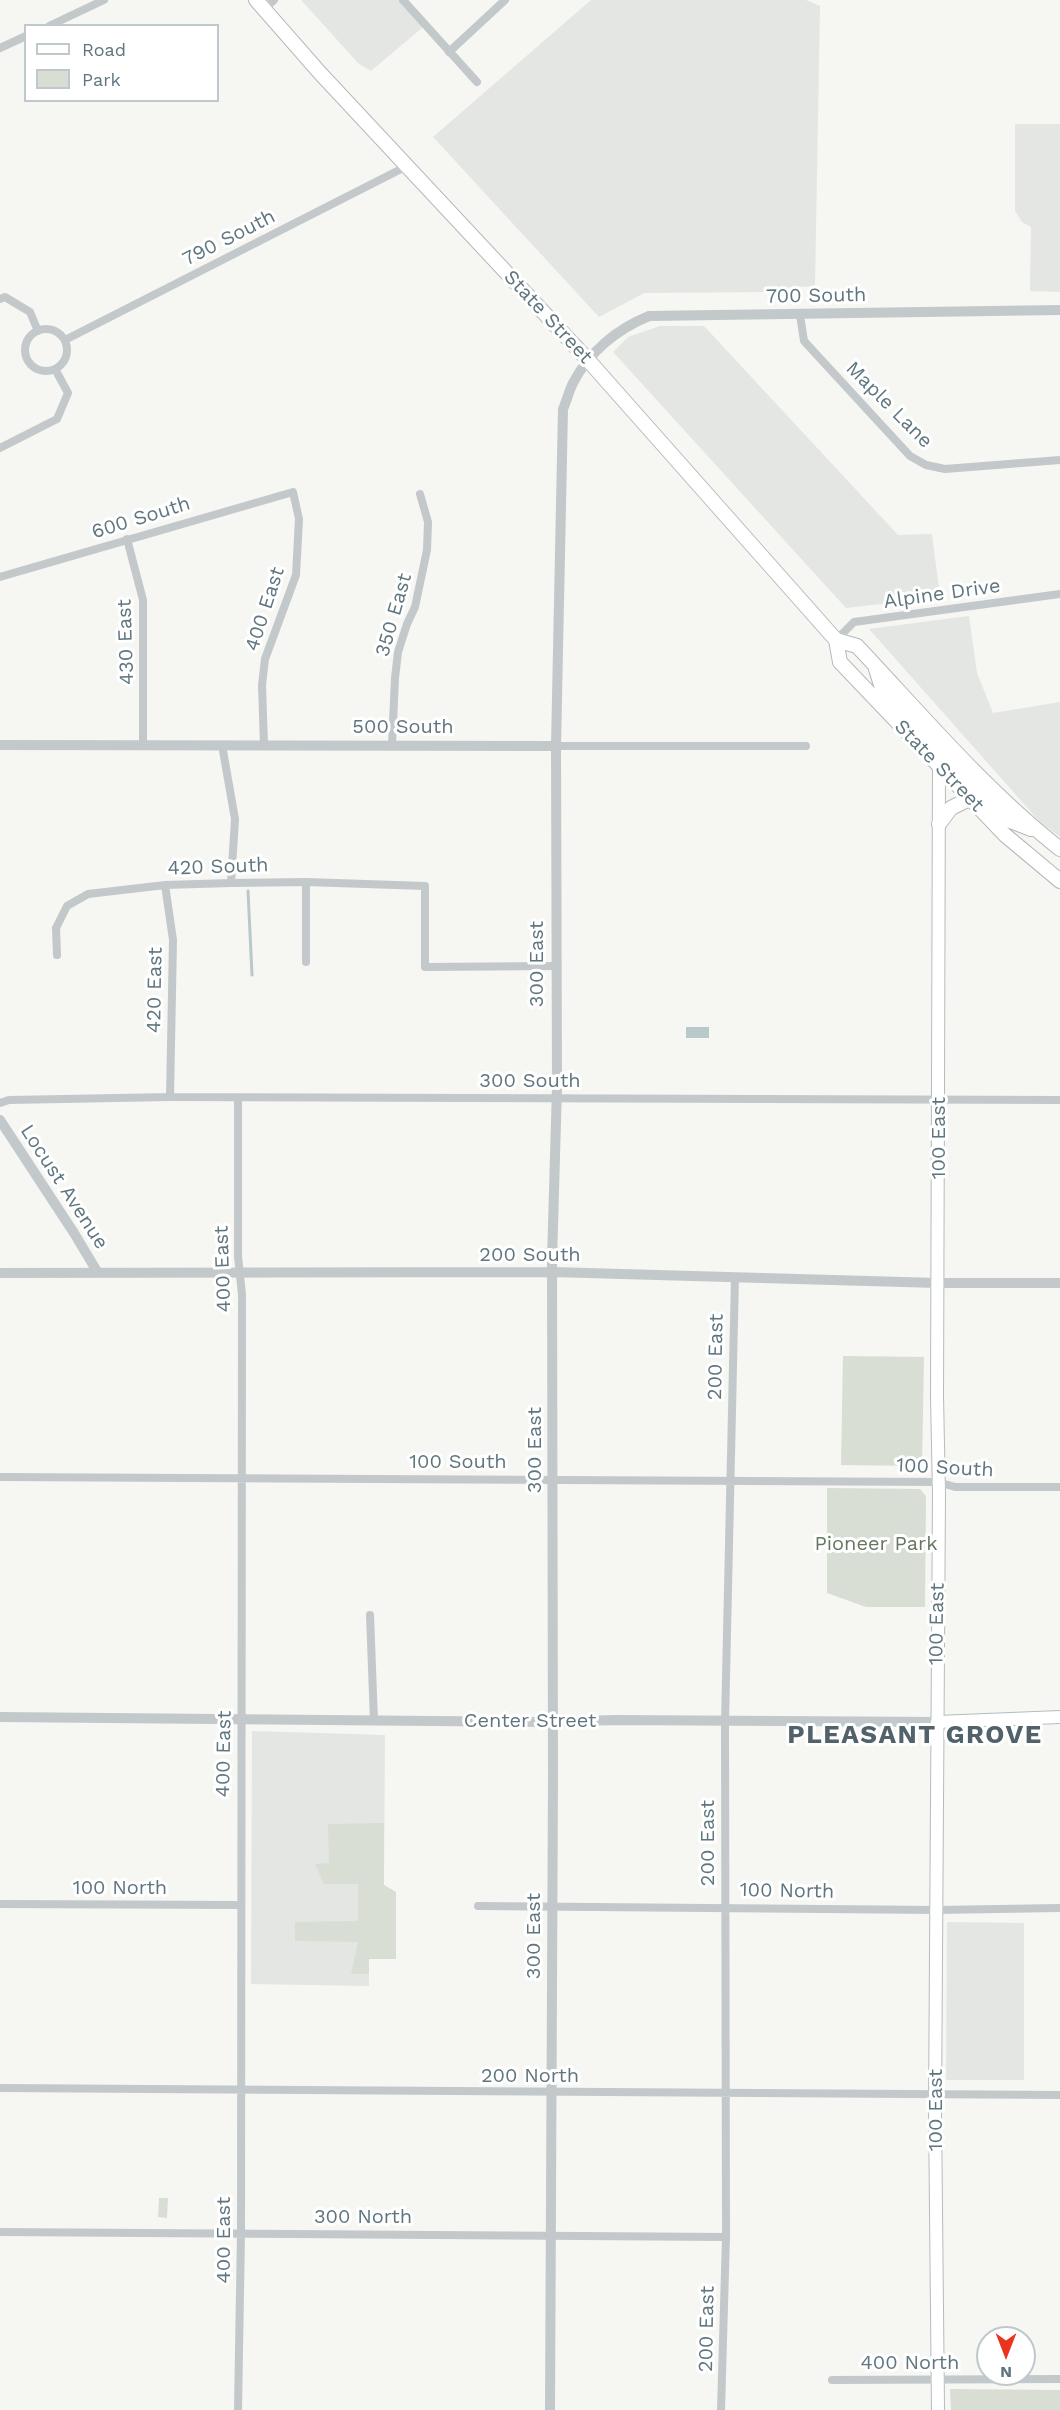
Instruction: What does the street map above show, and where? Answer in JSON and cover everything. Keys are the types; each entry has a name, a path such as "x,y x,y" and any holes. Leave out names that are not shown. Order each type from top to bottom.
{"main road":[{"name":"State Street","path":"264,3 320,73 409,165 588,360 836,640 840,662 912,739 944,762 969,799 1031,858 1060,881"},
{"name":"State Street","path":"836,640 857,646 978,774 1038,832 1060,849"},
{"path":"875,665 881,685 944,762 1008,820 1038,832"},
{"name":"100 East","path":"938,2410 936,2095 939,824 944,762"},
{"path":"939,824 951,808 969,799"},
{"name":"Center Street","path":"937,1722 1060,1717"}],"street":[{"path":"53,24 104,0"},
{"path":"403,0 477,82"},
{"path":"449,51 505,0"},
{"path":"0,48 24,37"},
{"name":"790 South","path":"65,340 409,165"},
{"path":"0,299 5,297 30,312 38,331"},
{"name":"700 South","path":"588,360 618,332 633,322 649,316 1060,310"},
{"name":"Maple Lane","path":"800,315 804,340 910,456 926,465 945,469 1060,460"},
{"path":"52,329 65,340 67,353 55,369 36,368 27,358 28,339 38,331 52,329"},
{"name":"300 East","path":"550,2410 552,1272 556,1098 556,746 563,409 573,383 588,360"},
{"path":"0,448 57,419 68,393 55,369"},
{"name":"400 East","path":"264,745 262,685 265,659 296,575 299,519 292,492"},
{"name":"600 South","path":"0,577 292,492"},
{"name":"350 East","path":"392,745 398,652 415,606 427,550 428,522 420,494"},
{"name":"430 East","path":"127,539 143,600 143,745"},
{"name":"Alpine Drive","path":"836,640 854,622 1060,594"},
{"name":"500 South","path":"0,745 806,746"},
{"path":"222,745 235,819 231,883"},
{"path":"306,882 306,962"},
{"name":"420 South","path":"57,955 56,928 67,906 88,894 165,885 306,882 425,886 425,967 555,966"},
{"name":"420 East","path":"165,885 173,940 170,1097"},
{"name":"300 South","path":"0,1103 9,1100 170,1097 1060,1100"},
{"name":"400 East","path":"238,1098 239,1272 242,1295 241,2233 238,2410"},
{"name":"Locust Avenue","path":"0,1120 98,1273"},
{"name":"200 South","path":"0,1273 552,1272 938,1283 1060,1283"},
{"name":"200 East","path":"721,2410 726,2237 725,1722 735,1277"},
{"name":"100 South","path":"0,1477 730,1479 938,1482 955,1487 1060,1487"},
{"path":"370,1615 375,1721"},
{"name":"Center Street","path":"0,1717 375,1721 937,1722"},
{"name":"100 North","path":"0,1904 240,1905"},
{"name":"100 North","path":"478,1906 937,1910 1060,1908"},
{"name":"200 North","path":"0,2088 1060,2095"},
{"name":"300 North","path":"0,2232 726,2237"},
{"name":"400 North","path":"832,2380 1060,2379"}],"shaded area":[{"path":"301,0 399,0 423,27 371,71 358,63"},
{"path":"591,0 806,0 820,6 815,286 784,288 772,292 644,293 599,317 433,137"},
{"path":"1015,124 1060,124 1060,292 1030,291 1031,227 1022,222 1015,211"},
{"path":"660,326 704,326 898,535 932,534 940,597 846,608 613,352 628,337"},
{"path":"969,616 977,673 993,713 1060,702 1060,837 1040,822 869,629"},
{"path":"686,1027 709,1027 709,1038 686,1038"},
{"path":"252,1731 385,1735 384,1885 396,1892 396,1959 369,1959 369,1986 251,1984"},
{"path":"947,1922 1024,1923 1024,2080 946,2080"}],"green space":[{"path":"843,1356 924,1357 922,1466 841,1465"},
{"name":"Pioneer Park","path":"827,1488 920,1489 926,1496 925,1607 866,1607 827,1593"},
{"path":"384,1823 384,1885 396,1892 396,1959 369,1959 369,1974 351,1974 358,1942 295,1941 295,1922 358,1921 358,1884 324,1884 315,1864 329,1863 328,1824"},
{"path":"159,2198 168,2198 167,2218 158,2217"},
{"path":"950,2389 1060,2390 1060,2410 951,2410"}],"waterway":[{"path":"248,891 252,975"}],"district":[{"name":"PLEASANT GROVE","path":"915,1735"}]}
